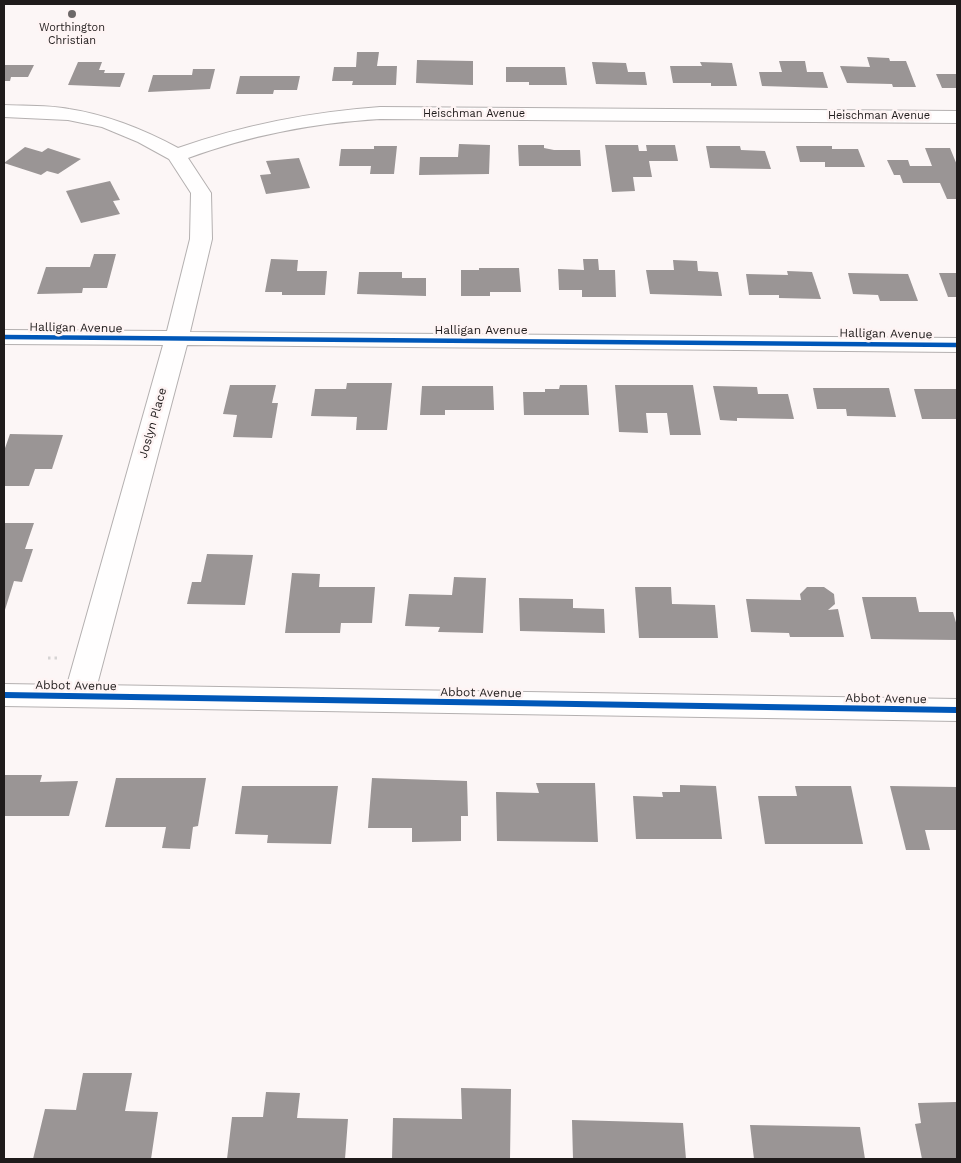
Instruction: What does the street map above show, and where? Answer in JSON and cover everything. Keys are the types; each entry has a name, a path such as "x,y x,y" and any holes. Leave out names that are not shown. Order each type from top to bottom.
{"street":[{"path":"4,110 68,114 108,123 145,138 176,155"},
{"name":"Heischman Avenue","path":"176,155 255,129 337,115 390,113 957,117"},
{"name":"Joslyn Place","path":"79,696 177,338 201,239 201,193 176,155"},
{"name":"Halligan Avenue","path":"4,337 957,345"},
{"name":"Abbot Avenue","path":"4,695 957,710"}],"building":[{"path":"357,52 379,52 377,66 397,66 396,85 352,85 353,81 332,81 334,67 356,67"},
{"path":"867,57 889,58 890,61 906,61 916,87 893,87 892,84 847,83 840,66 870,67"},
{"path":"417,60 473,61 473,85 416,83"},
{"path":"779,61 805,61 807,72 823,72 828,88 762,86 759,72 782,72"},
{"path":"78,62 102,62 99,70 105,70 104,73 125,73 120,87 68,85"},
{"path":"592,62 626,63 628,72 645,72 647,85 596,84"},
{"path":"700,62 732,63 737,86 711,86 711,83 673,83 670,66 702,66"},
{"path":"4,65 34,65 28,77 11,77 10,81 4,81"},
{"path":"506,67 565,67 567,85 529,85 529,82 506,82"},
{"path":"193,69 215,69 210,89 148,92 153,75 192,75"},
{"path":"936,74 957,74 957,88 942,88"},
{"path":"240,76 300,76 297,90 274,90 273,94 236,94"},
{"path":"459,144 490,145 489,174 419,175 420,157 458,157"},
{"path":"518,145 544,145 544,148 554,150 580,150 581,166 519,166"},
{"path":"605,145 638,145 639,151 647,151 646,145 675,145 678,161 649,161 652,177 633,177 635,191 612,192"},
{"path":"374,146 397,146 394,174 370,174 371,166 339,166 341,149 374,149"},
{"path":"706,146 740,146 741,150 765,151 771,169 710,168"},
{"path":"796,146 832,146 832,149 858,149 865,167 825,167 825,162 800,162"},
{"path":"25,147 42,152 48,148 81,159 58,174 47,171 41,175 4,163"},
{"path":"925,148 950,148 957,165 957,199 947,199 940,183 903,183 900,175 894,175 887,160 908,160 910,166 932,166"},
{"path":"299,158 310,188 266,194 260,175 271,174 266,161"},
{"path":"110,181 120,200 113,201 120,214 81,223 66,191"},
{"path":"94,254 116,254 107,288 83,288 82,293 37,294 46,267 90,267"},
{"path":"271,259 298,260 297,271 327,271 325,295 282,295 282,292 265,292"},
{"path":"583,259 598,259 599,270 615,270 616,297 582,297 582,290 559,290 558,269 584,270"},
{"path":"673,260 697,261 698,271 718,272 722,296 650,294 646,270 674,270"},
{"path":"479,268 519,268 521,292 490,292 490,296 461,296 461,270 479,270"},
{"path":"787,271 812,272 821,299 779,298 779,295 749,295 746,274 788,275"},
{"path":"359,272 402,272 402,278 426,278 426,296 357,294"},
{"path":"848,273 908,274 918,301 880,301 878,295 853,294"},
{"path":"939,273 957,273 957,297 948,297"},
{"path":"347,383 392,383 387,430 356,430 357,417 311,416 315,389 346,389"},
{"path":"230,385 276,385 272,403 278,403 272,438 233,437 237,415 223,414"},
{"path":"560,385 587,385 589,415 524,415 523,392 545,392 545,389 559,389"},
{"path":"615,385 693,385 701,435 670,435 667,413 646,413 648,433 619,432"},
{"path":"422,386 493,386 494,410 445,410 445,415 420,415"},
{"path":"713,386 757,387 758,394 788,394 794,419 737,418 737,421 720,420"},
{"path":"813,388 889,388 896,417 847,416 846,409 817,409"},
{"path":"914,389 957,389 957,419 922,419"},
{"path":"10,434 63,435 52,469 35,469 29,486 4,486 4,451"},
{"path":"4,523 34,523 25,549 33,549 22,582 14,581 4,613"},
{"path":"207,554 253,555 245,605 187,604 192,582 201,582"},
{"path":"292,573 320,574 319,587 375,587 372,623 341,623 340,633 285,633"},
{"path":"454,577 486,578 483,633 438,632 440,627 405,626 409,594 452,595"},
{"path":"635,587 671,587 672,604 715,605 718,638 639,638"},
{"path":"807,587 824,587 834,594 835,604 828,610 838,609 844,637 790,637 789,633 751,632 746,599 801,600 800,594"},
{"path":"862,597 916,597 919,612 953,612 957,626 957,640 871,639"},
{"path":"519,598 573,599 573,608 604,609 605,633 520,631"},
{"path":"4,775 42,775 40,782 78,781 69,816 4,816"},
{"path":"116,778 206,778 198,826 193,827 190,849 162,848 166,827 105,827"},
{"path":"372,778 467,781 468,816 461,816 461,841 412,842 412,828 368,828"},
{"path":"536,783 595,783 598,842 497,841 496,792 539,793"},
{"path":"680,785 716,786 722,839 636,839 633,796 663,797 662,792 680,792"},
{"path":"242,786 338,786 331,844 267,843 268,835 235,834"},
{"path":"795,786 851,786 863,844 765,844 758,796 797,796"},
{"path":"890,786 957,787 957,830 925,830 930,850 906,850"},
{"path":"83,1073 132,1073 125,1111 158,1112 151,1159 33,1159 45,1109 76,1110"},
{"path":"461,1088 511,1089 510,1159 392,1159 393,1118 462,1119"},
{"path":"266,1092 300,1093 297,1118 348,1119 345,1159 227,1159 232,1117 263,1117"},
{"path":"956,1102 957,1159 922,1159 915,1124 921,1123 918,1103"},
{"path":"572,1120 683,1123 686,1159 573,1159"},
{"path":"750,1125 860,1127 865,1159 754,1159"}],"cycle path":[{"path":"4,337 957,345"},
{"path":"4,695 957,710"}],"place":[{"name":"Worthington Christian","path":"72,14"}]}
